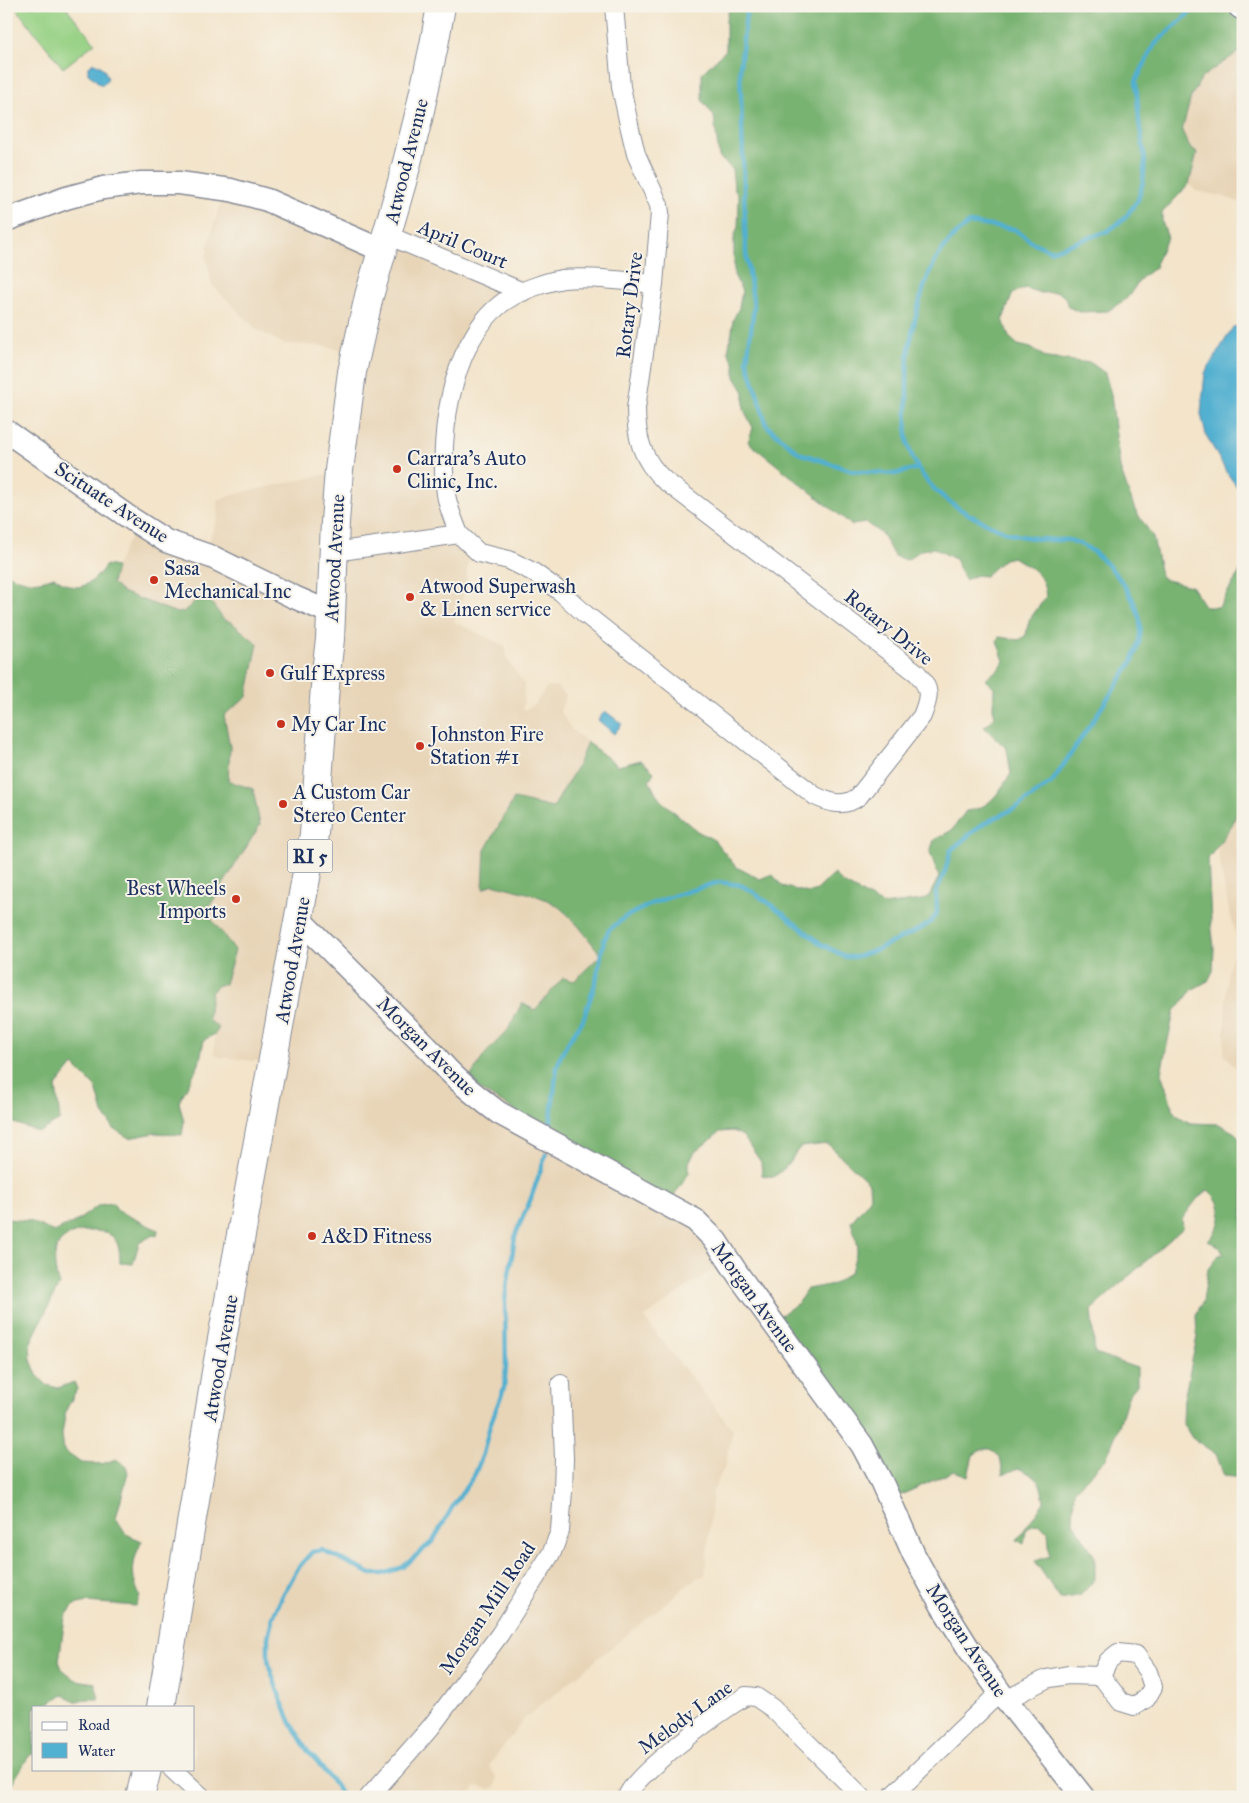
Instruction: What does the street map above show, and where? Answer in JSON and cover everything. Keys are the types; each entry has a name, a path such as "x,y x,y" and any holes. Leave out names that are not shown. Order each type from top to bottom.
{"main road":[{"name":"Atwood Avenue","path":"161,1706 216,1372 314,834 331,613 334,528 339,470 352,372 368,296 418,119 434,45 440,6"},
{"path":"140,1797 148,1770"}],"street":[{"name":"Rotary Drive","path":"459,534 480,553 509,560 533,572 561,592 585,614 816,796 831,803 844,803 855,800 928,706 929,694 925,682 917,673 664,480 649,464 642,450 636,427 636,408 654,284 660,213 659,205 636,154 630,129 621,87 614,6"},
{"path":"6,220 66,198 103,188 141,183 179,183 231,190 267,200 384,242"},
{"name":"April Court","path":"384,242 523,292"},
{"path":"334,552 459,534 449,509 446,494 444,462 448,413 455,378 466,348 482,324 504,302 543,284 564,279 654,284"},
{"name":"Scituate Avenue","path":"6,431 166,541 212,556 294,597 331,613"},
{"name":"Morgan Avenue","path":"299,919 424,1044 444,1068 472,1093 499,1113 696,1220 716,1241 739,1276 862,1445 882,1483 914,1554 942,1606 969,1649 1003,1696 1083,1797"},
{"name":"Morgan Mill Road","path":"369,1797 431,1727 500,1634 552,1552 560,1530 563,1490 564,1458 561,1384"},
{"path":"891,1797 1003,1696 1046,1679 1068,1675 1101,1676"},
{"name":"Melody Lane","path":"627,1797 628,1791 643,1775 690,1736 746,1696 756,1697 772,1708 862,1797"},
{"path":"173,1770 202,1797"}],"shaded area":[{"path":"1243,49 1243,204 1225,197 1196,191 1189,184 1197,153 1190,148 1182,131 1191,97 1202,77"},
{"path":"224,192 382,248 389,235 516,289 467,349 446,471 469,554 465,590 454,622 505,646 507,659 524,684 523,711 535,704 546,688 556,686 566,696 560,711 571,729 587,742 579,763 553,808 485,850 483,888 492,884 553,903 574,922 601,954 574,981 563,978 535,1010 522,1003 508,1030 485,1054 666,1202 727,1259 644,1318 733,1430 726,1464 713,1491 705,1575 696,1578 524,1719 489,1766 497,1778 495,1788 489,1789 476,1786 468,1797 204,1797 175,1770 195,1770 195,1706 162,1706 273,1063 219,1057 214,1053 215,1034 219,1028 208,1020 211,993 218,985 235,950 206,912 260,825 258,809 228,781 230,747 224,714 247,697 257,655 231,622 224,620 216,608 197,600 183,612 177,613 122,592 111,583 127,543 141,526 206,550 218,516 217,500 239,493 337,472 355,354 324,346 284,344 257,330 212,285 206,255 208,252 207,247"},
{"path":"1243,797 1243,1076 1224,1054 1227,976 1236,934 1228,906 1217,847 1232,825"}],"green space":[{"path":"14,6 65,6 95,43 63,68"},
{"path":"730,6 1025,6 1041,11 1050,6 1243,6 1243,49 1202,77 1191,97 1182,131 1190,148 1197,153 1189,184 1162,213 1162,222 1168,238 1155,264 1156,267 1142,277 1127,298 1108,311 1080,312 1068,307 1065,297 1058,292 1041,293 1025,288 1013,293 1003,319 1009,337 1018,345 1031,348 1047,358 1091,363 1105,373 1111,394 1120,468 1135,510 1153,537 1161,576 1166,580 1191,586 1205,607 1219,607 1243,566 1243,797 1232,825 1208,859 1214,948 1213,971 1208,981 1193,989 1174,1012 1161,1073 1175,1114 1190,1123 1219,1124 1235,1133 1243,1143 1243,1478 1224,1476 1216,1454 1192,1438 1183,1423 1184,1399 1197,1337 1196,1315 1203,1301 1208,1269 1219,1255 1224,1254 1220,1247 1208,1241 1217,1229 1220,1208 1214,1196 1208,1190 1197,1199 1182,1219 1183,1228 1091,1310 1095,1354 1137,1368 1137,1385 1128,1396 1106,1459 1074,1491 1073,1522 1095,1557 1095,1579 1081,1595 1060,1599 1035,1561 1050,1556 1048,1532 1040,1524 1032,1525 1026,1530 1024,1544 1017,1540 1044,1502 1040,1483 1034,1477 1018,1468 1003,1475 1000,1457 991,1449 983,1449 973,1455 968,1476 954,1471 892,1499 775,1319 798,1303 807,1289 834,1284 851,1272 858,1246 851,1222 870,1199 869,1183 828,1144 800,1147 786,1167 774,1177 762,1175 761,1162 743,1136 733,1131 720,1132 695,1152 689,1162 689,1173 670,1202 467,1082 485,1054 508,1030 522,1003 535,1010 563,978 574,981 601,955 573,920 553,903 531,894 493,884 483,889 485,850 514,799 553,808 579,763 587,742 618,766 641,760 654,772 649,781 660,800 697,831 714,840 736,867 760,879 772,874 782,886 808,893 817,890 834,874 843,883 883,905 922,900 929,896 939,877 930,852 934,840 952,830 966,811 982,807 988,803 1011,774 1007,749 984,727 995,716 993,709 994,687 985,679 999,669 1004,661 997,641 999,637 1019,640 1026,635 1029,620 1046,597 1045,588 1040,576 1013,557 1004,559 985,576 976,575 965,580 955,559 934,548 921,550 907,560 894,556 882,534 866,523 852,525 748,442 753,428 744,410 744,392 735,377 735,365 728,351 733,320 739,308 742,291 734,275 734,237 738,227 739,197 734,188 732,169 719,157 714,116 702,100 702,73 726,50 726,20"},
{"path":"106,565 116,567 112,583 122,592 177,613 183,612 197,600 211,602 224,620 231,622 258,644 247,697 224,715 230,747 228,781 253,789 260,825 206,912 235,950 225,984 218,985 211,993 208,1020 219,1028 215,1034 204,1040 199,1064 179,1102 184,1122 182,1135 155,1133 129,1138 114,1129 103,1113 96,1088 73,1065 56,1086 60,1120 39,1132 6,1120 6,573 24,581 41,581 54,577 77,587 92,581"},
{"path":"113,1203 118,1211 158,1230 157,1236 153,1235 139,1243 133,1264 120,1263 120,1254 116,1241 113,1237 103,1232 87,1231 76,1233 67,1236 61,1241 55,1256 59,1285 30,1344 31,1360 37,1375 47,1385 58,1388 74,1382 77,1389 66,1410 62,1434 64,1451 81,1463 102,1464 116,1459 126,1466 128,1473 116,1518 126,1534 142,1541 134,1562 135,1582 140,1596 136,1606 87,1602 74,1605 65,1617 59,1661 62,1669 76,1680 95,1683 99,1699 87,1699 78,1702 63,1695 46,1706 32,1706 32,1754 6,1793 6,1219 30,1221 54,1232 77,1221 99,1205"}],"water":[{"path":"93,63 103,68 106,73 108,79 103,85 88,74 88,68"},
{"path":"1243,325 1243,495 1227,473 1206,435 1201,414 1205,373 1233,327"},
{"path":"605,711 622,724 614,734 598,720"}],"waterway":[{"path":"747,6 740,67 746,253 754,307 747,361 767,426 799,453 853,471 895,474 918,468"},
{"path":"550,1126 557,1067 560,1057 583,1020 596,981 604,940 609,930 625,917 653,903 719,882 740,885 750,890 821,944 846,957 856,957 876,950 922,928 931,922 937,913 936,892 951,850 981,825 1019,806 1052,782 1132,662 1140,638 1140,622 1125,586 1105,562 1083,545 1072,541 1038,539 1017,535 975,518 938,493 928,482 913,458 907,439 908,356 916,314 929,274 943,249 969,223 1014,229 1032,242 1051,251 1108,231 1124,219 1138,200 1143,181 1145,160 1139,121 1136,81 1154,45 1197,6"},
{"path":"344,1797 309,1753 291,1723 281,1700 268,1659 268,1637 273,1617 298,1568 312,1552 322,1550 371,1574 383,1574 403,1567 433,1541 453,1506 475,1474 504,1388 506,1367 505,1299 515,1237 546,1154"}],"place":[{"name":"Carrara's Auto Clinic, Inc.","path":"397,469"},
{"name":"Sasa Mechanical Inc","path":"154,580"},
{"name":"Atwood Superwash & Linen service","path":"410,597"},
{"name":"Gulf Express","path":"270,673"},
{"name":"My Car Inc","path":"281,724"},
{"name":"Johnston Fire Station #1","path":"420,746"},
{"name":"A Custom Car Stereo Center","path":"283,804"},
{"name":"Best Wheels Imports","path":"236,899"},
{"name":"A&D Fitness","path":"312,1236"}]}
